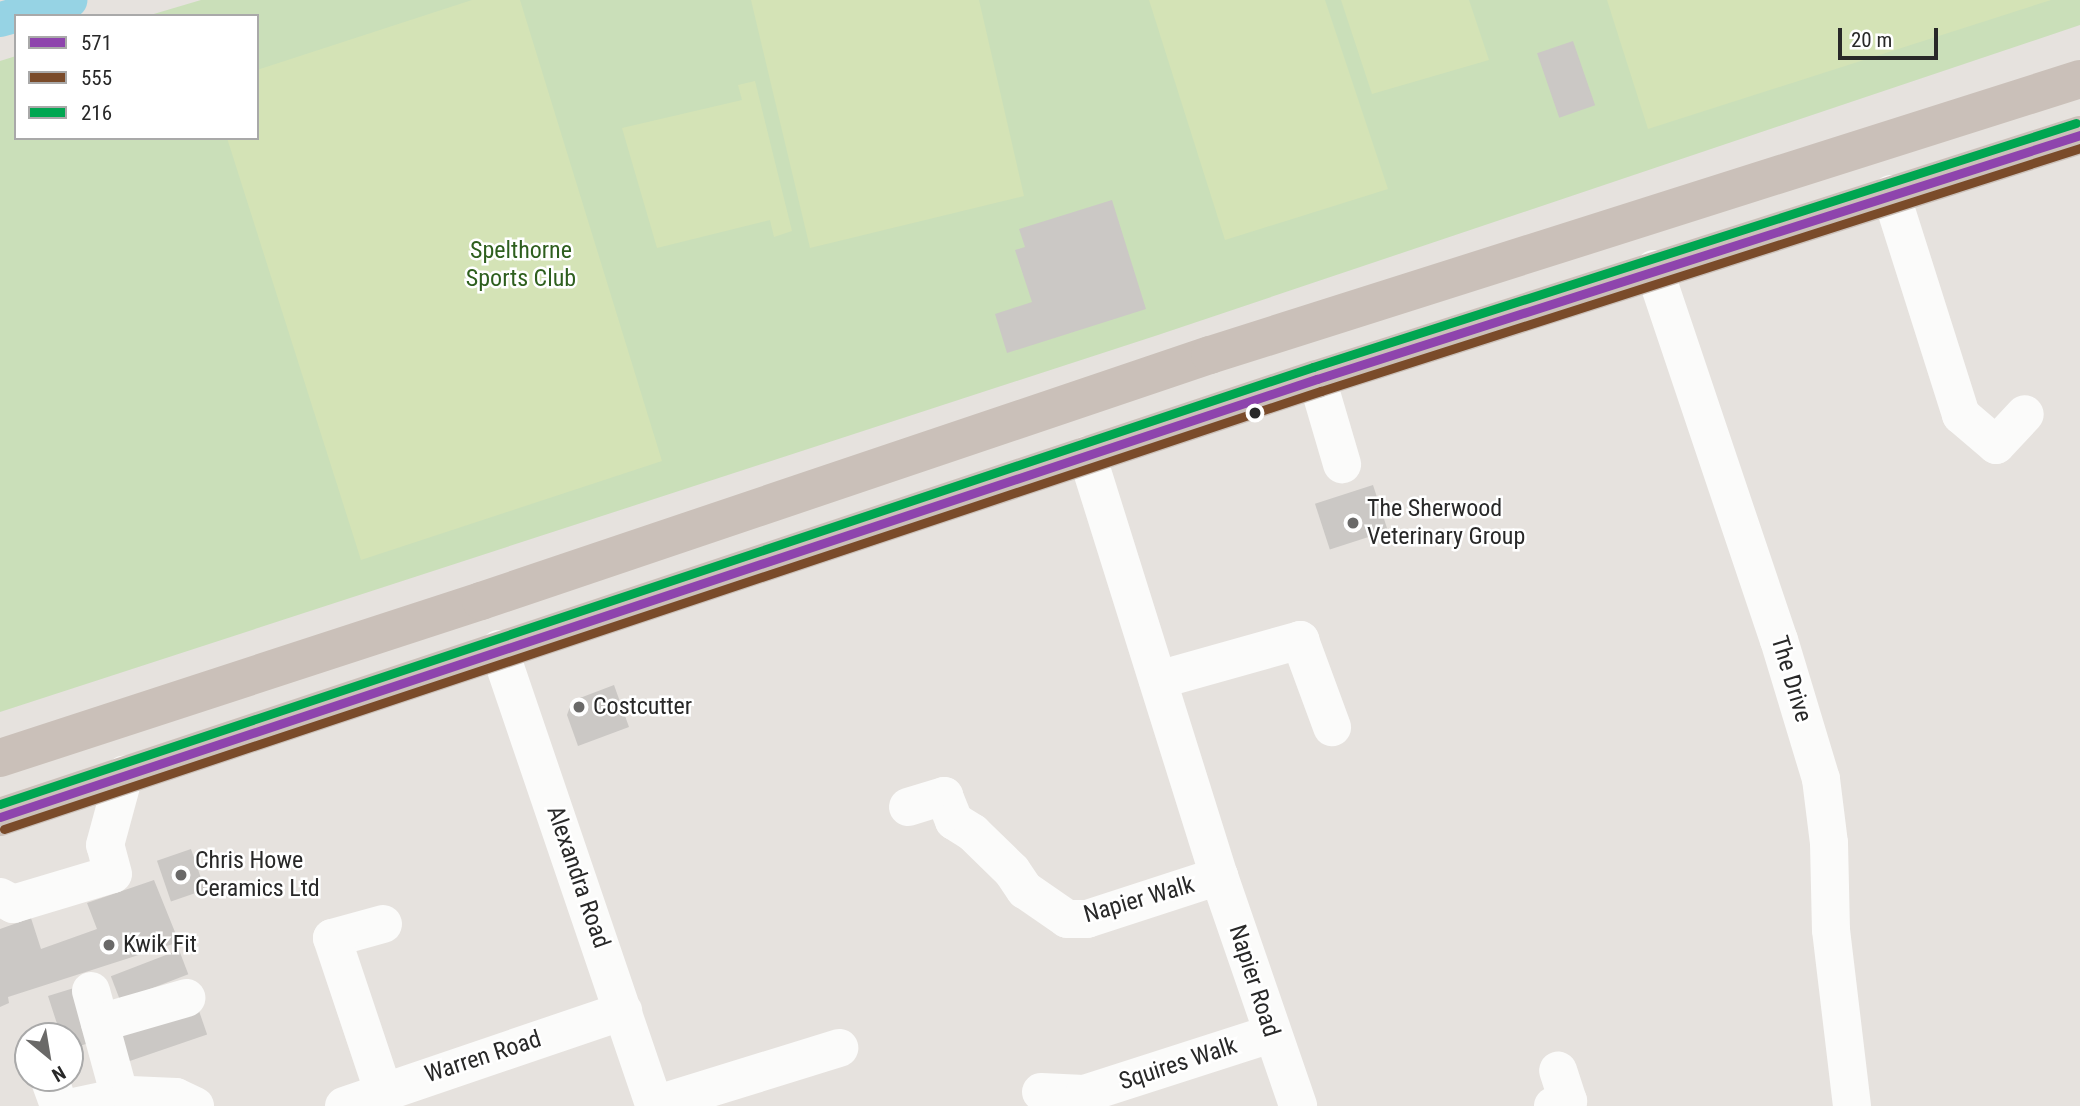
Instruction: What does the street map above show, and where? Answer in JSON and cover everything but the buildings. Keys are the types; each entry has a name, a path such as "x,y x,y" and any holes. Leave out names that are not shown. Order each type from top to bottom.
{"highway":[{"path":"0,758 481,601 1210,355 2080,79"},
{"path":"0,817 1317,379 1654,269 2080,135"}],"street":[{"path":"1891,194 1961,415 1996,445 2025,414"},
{"name":"The Drive","path":"1654,269 1779,640 1821,779 1829,843 1831,930 1852,1106"},
{"path":"1317,379 1342,464"},
{"name":"Napier Road","path":"1087,455 1219,876 1271,1034 1298,1106"},
{"path":"1158,680 1300,640 1332,727"},
{"name":"Alexandra Road","path":"499,649 655,1106"},
{"path":"0,897 13,904 113,874 105,845 124,775"},
{"name":"Napier Walk","path":"908,807 944,796 954,821 973,833 1012,871 1025,890 1068,919 1087,919 1219,876"},
{"path":"383,924 332,939 383,1090"},
{"path":"120,1097 95,1007 186,998"},
{"name":"Warren Road","path":"344,1106 383,1090 623,1011"},
{"name":"Squires Walk","path":"1041,1093 1086,1100 1271,1034"},
{"path":"655,1106 839,1048"},
{"path":"78,1106 120,1097 176,1097 195,1106"}],"green space":[{"name":"Spelthorne Sports Club","path":"201,0 2080,0 2080,25 1158,335 0,712 0,61 14,57 14,140 259,140 259,14 154,14"},
{"path":"472,0 520,0 662,461 361,560 228,140 259,140 259,69"},
{"path":"751,0 979,0 1024,196 810,248"},
{"path":"1149,0 1325,0 1388,189 1225,240"},
{"path":"1341,0 1469,0 1489,60 1372,94"},
{"path":"1607,0 2051,0 1648,129"},
{"path":"755,81 792,231 774,237 770,220 657,248 622,128 742,100 738,85"}],"waterway":[{"path":"18,14 69,0"},
{"path":"0,19 14,15"}],"transit line":[{"name":"216","path":"0,804 1313,367 2076,123"},
{"name":"571","path":"0,817 1317,379 2080,135"},
{"name":"555","path":"4,829 1321,391 2080,148"}],"place":[{"name":"The Sherwood Veterinary Group","path":"1353,523"},
{"name":"Costcutter","path":"579,707"},
{"name":"Chris Howe Ceramics Ltd","path":"181,875"},
{"name":"Kwik Fit","path":"109,945"}]}
